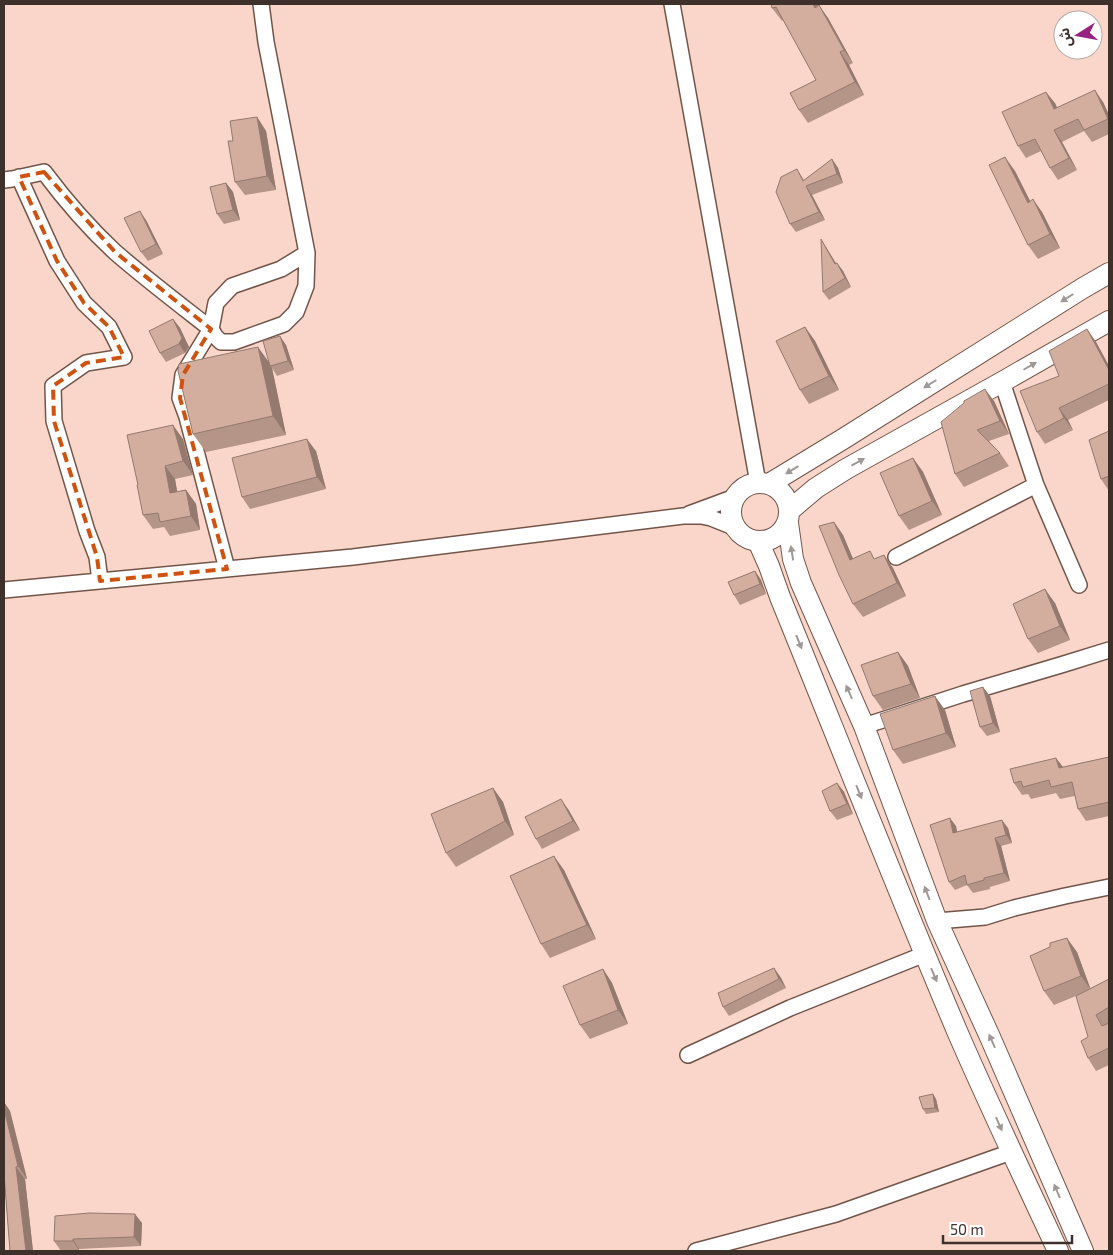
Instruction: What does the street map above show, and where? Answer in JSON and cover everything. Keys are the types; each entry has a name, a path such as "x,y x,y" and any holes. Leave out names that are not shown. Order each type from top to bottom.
{"main road":[{"path":"1109,273 843,439 763,484 747,486 740,491 732,504 732,520 736,528 749,539 758,541 770,540 781,533 789,516 816,488 846,469 1109,321"},
{"path":"763,484 782,493 789,516 793,559 801,583 864,726 937,921 990,1037 1083,1251"},
{"path":"758,541 958,1033 1058,1251"},
{"path":"1048,1230 1070,1223"}],"street":[{"path":"4,180 44,172 58,191 115,252 211,329 221,342 234,342 284,324 296,312 306,286 307,253 260,4"},
{"path":"672,4 763,484"},
{"path":"19,177 57,261 84,303 109,327 124,357 86,363 53,386 54,421 87,531 97,557 100,581"},
{"path":"227,569 187,417 180,398 183,375 211,329 216,303 232,286 281,269 307,253"},
{"path":"1002,382 1036,485 1079,585"},
{"path":"896,556 1036,485"},
{"path":"683,516 735,497"},
{"path":"4,590 353,557 683,516 711,518 736,528"},
{"path":"864,726 1109,650"},
{"path":"937,921 985,917 1014,908 1109,887"},
{"path":"688,1055 790,1008 925,954"},
{"path":"696,1251 836,1214 1011,1152"}],"highlighted area":[{"path":"44,172 115,252 211,329 183,375 180,398 227,569 100,581 97,557 54,421 53,386 86,363 124,357 109,327 84,303 57,261 19,177"}],"building":[{"path":"771,4 813,4 815,8 819,5 844,50 840,52 855,82 799,110 790,93 816,80 776,7 772,8"},
{"path":"1095,90 1108,119 1084,130 1078,119 1054,130 1069,158 1050,168 1035,139 1018,146 1002,112 1046,92 1054,109"},
{"path":"257,117 267,176 235,182 228,141 233,141 230,121"},
{"path":"1005,157 1028,203 1033,199 1050,234 1028,245 989,165"},
{"path":"832,159 837,174 806,186 819,212 790,224 776,192 781,177 797,169 803,181"},
{"path":"226,183 233,210 217,214 210,187"},
{"path":"140,211 156,244 141,252 124,218"},
{"path":"821,239 845,278 823,292"},
{"path":"173,319 182,338 179,344 160,353 149,331"},
{"path":"805,327 829,376 800,390 776,341"},
{"path":"1087,329 1109,370 1109,384 1059,408 1064,418 1037,432 1020,391 1059,376 1049,351"},
{"path":"280,336 288,361 270,366 263,341"},
{"path":"258,347 273,416 193,434 178,371 179,364"},
{"path":"985,389 1000,421 977,430 1000,453 955,474 941,422 964,401"},
{"path":"173,425 183,461 165,466 170,493 186,490 191,516 160,522 158,513 143,515 127,435"},
{"path":"1109,431 1109,476 1101,479 1089,440"},
{"path":"307,439 317,477 242,497 232,458"},
{"path":"913,458 932,501 899,516 880,473"},
{"path":"834,522 850,560 870,551 874,559 884,555 897,583 853,604 819,526"},
{"path":"755,571 760,584 734,595 728,582"},
{"path":"1045,589 1060,626 1028,639 1013,604"},
{"path":"898,652 911,684 873,696 861,665"},
{"path":"983,687 993,723 980,727 970,691"},
{"path":"935,696 946,733 893,750 880,714"},
{"path":"1109,757 1109,802 1078,809 1072,782 1051,787 1049,780 1023,787 1021,781 1014,783 1010,769 1056,758 1059,768"},
{"path":"837,783 847,804 830,811 822,791"},
{"path":"493,788 505,821 446,853 431,814"},
{"path":"561,799 573,821 536,839 525,817"},
{"path":"950,818 953,833 1002,820 1006,835 995,838 1004,873 967,885 965,875 949,882 930,825"},
{"path":"554,856 587,925 541,944 510,876"},
{"path":"1067,938 1081,976 1044,991 1030,956 1050,947 1050,943"},
{"path":"774,968 779,979 723,1007 718,993"},
{"path":"603,969 618,1010 580,1025 563,986"},
{"path":"1109,979 1109,1007 1096,1015 1102,1026 1109,1023 1109,1048 1088,1058 1081,1041 1088,1037 1076,996"},
{"path":"933,1094 935,1108 923,1109 919,1097"},
{"path":"4,1109 18,1166 16,1167 26,1251 10,1251 4,1174"},
{"path":"89,1213 135,1214 134,1237 54,1241 55,1216"}]}
